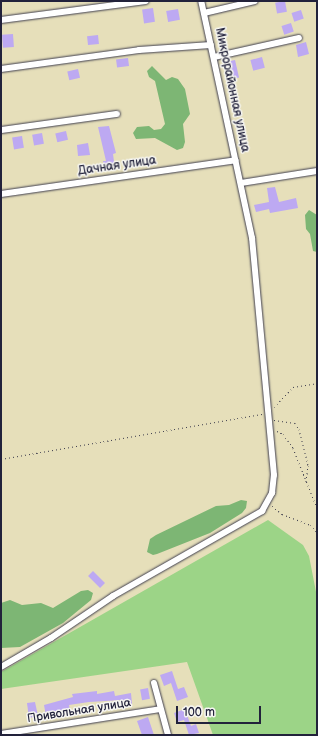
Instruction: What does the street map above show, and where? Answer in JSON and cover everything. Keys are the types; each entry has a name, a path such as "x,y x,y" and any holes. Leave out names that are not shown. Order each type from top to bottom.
{"street":[{"path":"1,20 146,1"},
{"name":"Микрорайонная улица","path":"202,1 241,183 254,252 274,475 269,503"},
{"path":"204,13 255,1"},
{"path":"214,57 299,38"},
{"path":"1,69 139,50 211,45"},
{"path":"1,130 117,114"},
{"name":"Дачная улица","path":"1,194 236,160"},
{"path":"241,183 317,171"},
{"path":"1,667 51,638 113,596 258,514 269,503"},
{"path":"154,683 168,735"},
{"name":"Привольная улица","path":"1,734 160,709"}],"path":[{"path":"1,459 268,412 293,387 317,383"},
{"path":"268,420 295,422 299,429 308,465 306,482"},
{"path":"269,427 283,434 289,440 317,508"},
{"path":"269,503 282,514 310,525 317,532"}],"green space":[{"path":"152,66 166,80 172,77 178,79 185,89 190,114 183,124 185,142 183,148 177,150 155,138 136,139 133,133 137,127 149,126 154,130 161,129 165,124 155,81 149,77 147,71"},
{"path":"309,210 317,215 317,252 313,251 310,234 306,229 305,215"},
{"path":"241,500 247,501 246,508 242,513 210,533 157,554 153,555 147,552 150,539 156,535 216,506 229,505"},
{"path":"268,520 303,545 309,556 317,597 317,735 213,735 187,662 1,689 1,672"},
{"path":"88,590 93,593 91,600 63,623 20,647 1,648 1,603 10,600 22,605 41,603 53,608 81,591"}],"building":[{"path":"285,1 287,12 277,14 275,3"},
{"path":"153,8 155,22 144,23 142,10"},
{"path":"178,9 180,20 168,22 166,11"},
{"path":"301,10 304,19 294,22 291,13"},
{"path":"291,23 294,32 284,35 281,26"},
{"path":"13,34 14,47 3,48 2,35"},
{"path":"98,35 99,44 88,45 87,36"},
{"path":"306,42 309,54 298,57 296,45"},
{"path":"262,57 265,68 253,71 250,60"},
{"path":"128,58 129,66 117,67 116,59"},
{"path":"235,60 239,78 232,79 228,62"},
{"path":"78,69 80,78 69,80 67,71"},
{"path":"109,126 116,153 113,154 115,169 105,171 103,161 106,161 98,127"},
{"path":"66,131 68,140 57,142 55,133"},
{"path":"42,133 44,144 34,146 32,135"},
{"path":"22,136 24,148 14,149 12,138"},
{"path":"88,143 90,155 78,156 77,145"},
{"path":"275,187 279,202 296,198 298,208 270,213 269,209 256,212 254,205 269,202 267,188"},
{"path":"93,571 105,583 100,588 88,576"},
{"path":"172,671 178,689 184,687 188,697 177,701 171,683 164,686 160,675"},
{"path":"148,688 150,699 142,700 140,689"},
{"path":"97,691 97,694 114,691 115,696 131,693 132,704 123,706 122,700 89,702 69,705 71,716 62,717 60,713 46,716 44,705 73,697 72,694"},
{"path":"35,702 38,716 29,718 27,703"},
{"path":"185,709 191,726 196,724 199,733 189,735 184,720 177,722 174,713"},
{"path":"148,717 154,735 142,735 137,721"}]}
